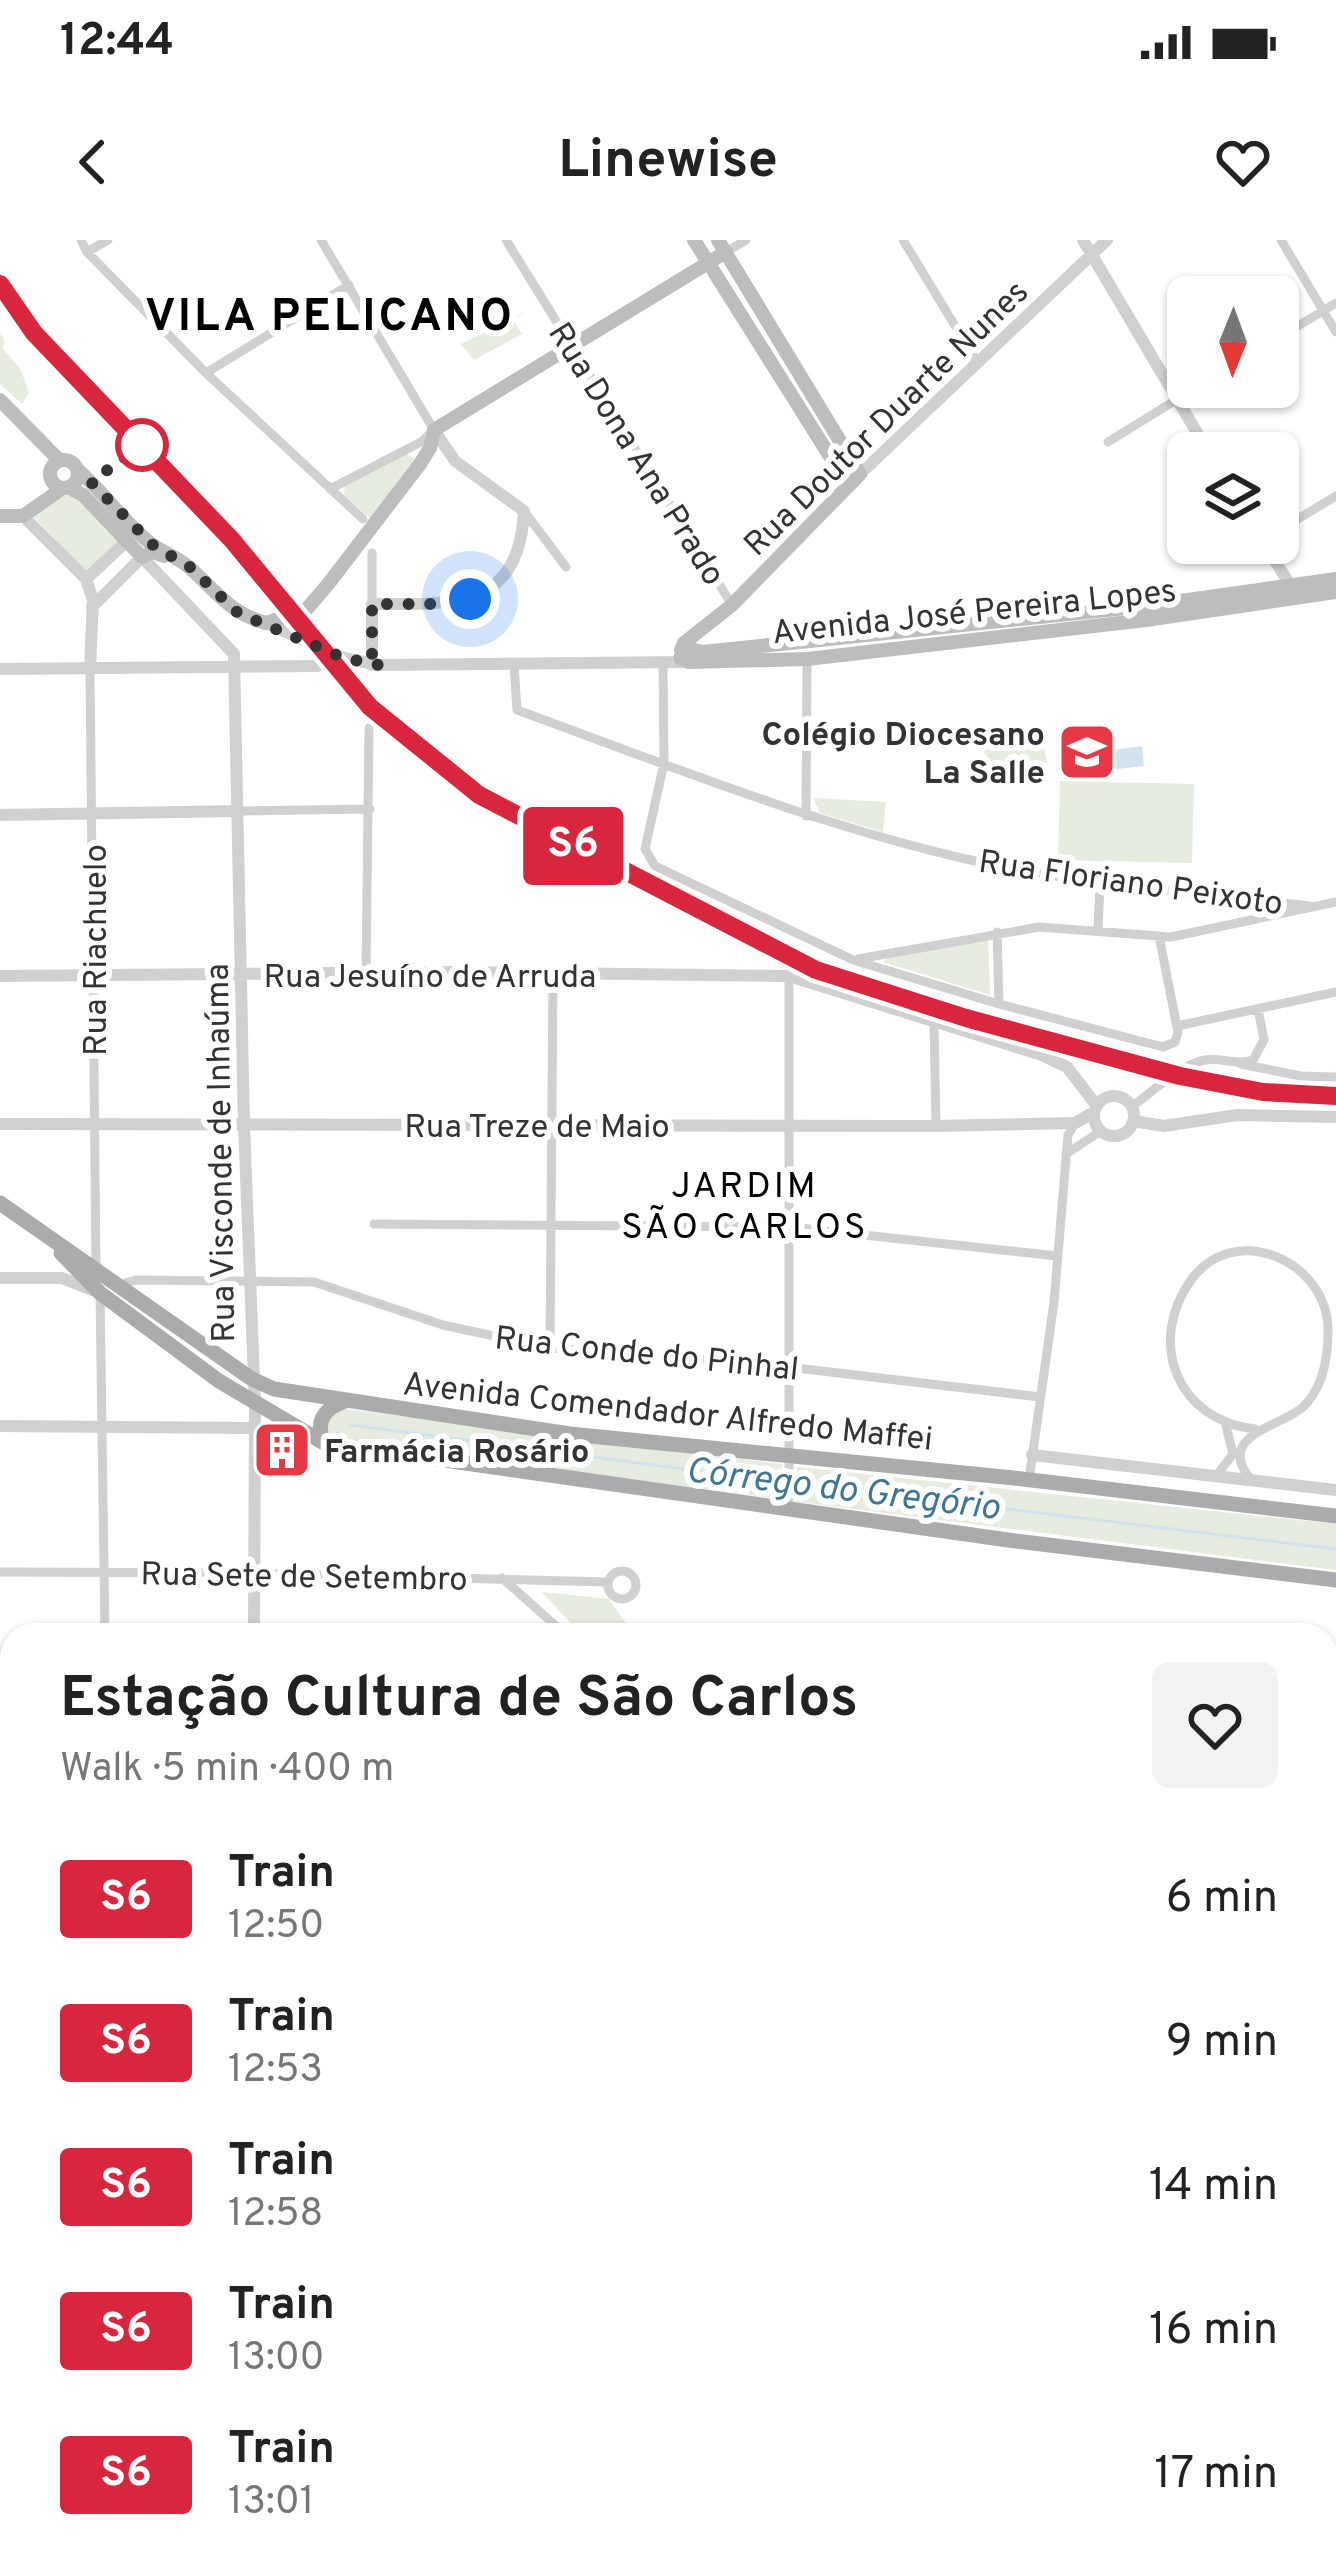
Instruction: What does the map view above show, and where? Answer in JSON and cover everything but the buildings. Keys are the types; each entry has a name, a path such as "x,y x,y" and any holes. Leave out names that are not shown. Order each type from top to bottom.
{"main road":[{"path":"694,240 848,485"},
{"path":"185,564 153,552 142,556 83,495 54,484 52,466 69,460 154,546 185,564 226,605 249,619 266,622 306,610 420,464 434,430 708,263 722,246 860,474"},
{"path":"0,400 59,460"},
{"path":"0,516 23,516 78,479 78,470"},
{"name":"Rua Doutor Duarte Nunes","path":"687,653 699,631 732,605 860,474"},
{"name":"Avenida José Pereira Lopes","path":"687,653 807,658 1145,613 1336,578"},
{"name":"Avenida José Pereira Lopes","path":"687,653 1336,592"},
{"path":"663,663 687,653"},
{"name":"Avenida Comendador Alfredo Maffei","path":"0,1203 252,1379 274,1389 570,1434 1336,1516"},
{"name":"Avenida Comendador Alfredo Maffei","path":"40,1231 100,1293 255,1404 324,1443 789,1502 1008,1540 1336,1580"},
{"path":"301,1431 313,1419 308,1396"},
{"path":"324,1443 323,1415 343,1402"}],"street":[{"path":"81,240 87,252 206,373 363,519"},
{"path":"87,252 107,240"},
{"path":"321,240 455,461 524,511 566,567"},
{"name":"Rua Dona Ana Prado","path":"506,240 732,605"},
{"path":"722,246 746,240"},
{"path":"903,240 977,362"},
{"path":"1083,240 1167,382"},
{"name":"Rua Doutor Duarte Nunes","path":"860,474 1107,240"},
{"path":"1281,240 1336,332"},
{"path":"206,373 349,285"},
{"path":"1299,325 1336,303"},
{"path":"1108,442 1167,405"},
{"path":"330,489 421,442 434,430"},
{"path":"1299,518 1336,496"},
{"path":"372,604 453,604 478,596 511,568 520,547 524,511"},
{"path":"23,516 86,579 128,540"},
{"path":"372,553 377,665"},
{"path":"92,607 142,556 234,654 236,669"},
{"path":"1277,564 1290,585 1309,596"},
{"name":"Rua Riachuelo","path":"86,579 92,607 95,1269 100,1293 104,1426 105,1623"},
{"path":"266,622 344,658 377,665 663,663 664,764 645,849 649,859 655,866 853,959 1157,1047 1174,1042 1177,1026 1159,936"},
{"path":"806,815 807,641"},
{"name":"Rua Floriano Peixoto","path":"514,665 517,710 806,815 973,860 1100,884 1310,906"},
{"path":"0,669 316,666"},
{"name":"Rua Visconde de Inhaúma","path":"236,669 244,1125 255,1404 254,1623"},
{"path":"366,974 369,728"},
{"path":"0,815 370,809"},
{"path":"1098,930 1100,884"},
{"path":"853,959 1039,927 1159,936 1336,902"},
{"path":"997,932 999,1004"},
{"name":"Rua Jesuíno de Arruda","path":"0,976 789,976 1042,1055 1067,1067 1096,1109"},
{"path":"550,1348 553,976"},
{"path":"789,976 789,1502"},
{"path":"1177,1026 1336,992"},
{"path":"1240,1064 1252,1060 1264,1044 1258,1009"},
{"path":"934,1022 936,1126"},
{"path":"1066,1154 1100,1131 1120,1135 1132,1114 1189,1065 1215,1060 1301,1076 1336,1077"},
{"path":"1100,1131 1096,1109 1114,1096 1132,1114 1164,1126 1237,1115 1336,1117"},
{"name":"Rua Treze de Maio","path":"0,1124 936,1126 1075,1123 1096,1109"},
{"path":"1029,1480 1058,1256 1068,1135 1075,1123"},
{"path":"374,1224 790,1227 1058,1256"},
{"path":"1263,1252 1293,1262 1307,1275 1323,1303 1328,1332 1320,1383 1311,1396 1290,1417 1255,1430 1226,1426 1199,1409 1176,1376 1172,1356 1182,1293 1196,1273 1227,1256 1263,1252"},
{"path":"0,1278 62,1278 100,1293 118,1285"},
{"name":"Rua Conde do Pinhal","path":"118,1285 135,1280 314,1282 443,1325 550,1348 788,1367 1040,1397"},
{"path":"0,1426 253,1428"},
{"path":"1216,1476 1233,1454 1226,1426"},
{"path":"1252,1481 1243,1455 1255,1430"},
{"path":"1032,1455 1336,1490"},
{"name":"Rua Sete de Setembro","path":"0,1573 253,1573 608,1582"},
{"path":"502,1578 553,1623"}],"shaded area":[{"path":"534,307 513,319 522,334 474,360 461,344"},
{"path":"0,332 2,348 20,368 29,392 22,404 0,384"},
{"path":"406,453 415,460 371,519 344,495 345,485"},
{"path":"66,495 76,497 120,539 86,572 34,517"},
{"path":"1040,726 1047,763 986,769 983,735"},
{"path":"1060,781 1194,784 1192,863 1058,860"},
{"path":"813,798 886,802 883,832 820,813"},
{"path":"988,938 990,995 883,962 886,958"},
{"path":"338,1408 782,1464 781,1499 330,1439 324,1426"},
{"path":"797,1467 1336,1524 1336,1570 798,1502"},
{"path":"542,1592 609,1599 626,1623 571,1623"}],"water":[{"path":"1142,746 1144,766 1108,770 1105,751"}],"waterway":[{"name":"Córrego do Gregório","path":"351,1425 783,1482"},
{"name":"Córrego do Gregório","path":"793,1483 1336,1549"}],"railway":[{"path":"0,283 34,333 232,540 370,707 479,795 816,970 966,1018 1203,1081 1263,1092 1336,1096"}],"train":[{"name":"S6","path":"0,284 34,333 232,540 370,707 479,795 816,970 966,1018 1180,1076 1263,1092 1336,1096"}],"place":[{"name":"Colégio Diocesano La Salle","path":"1087,752"},
{"name":"Farmácia Rosário","path":"282,1450"}],"district":[{"name":"VILA PELICANO","path":"330,314"},
{"name":"JARDIM SÃO CARLOS","path":"745,1204"}],"route":[{"path":"142,445 91,482 154,546 190,567 226,605 249,619 266,622 344,658 379,665 380,665 372,665 371,639 372,604 453,604 470,599"}]}
